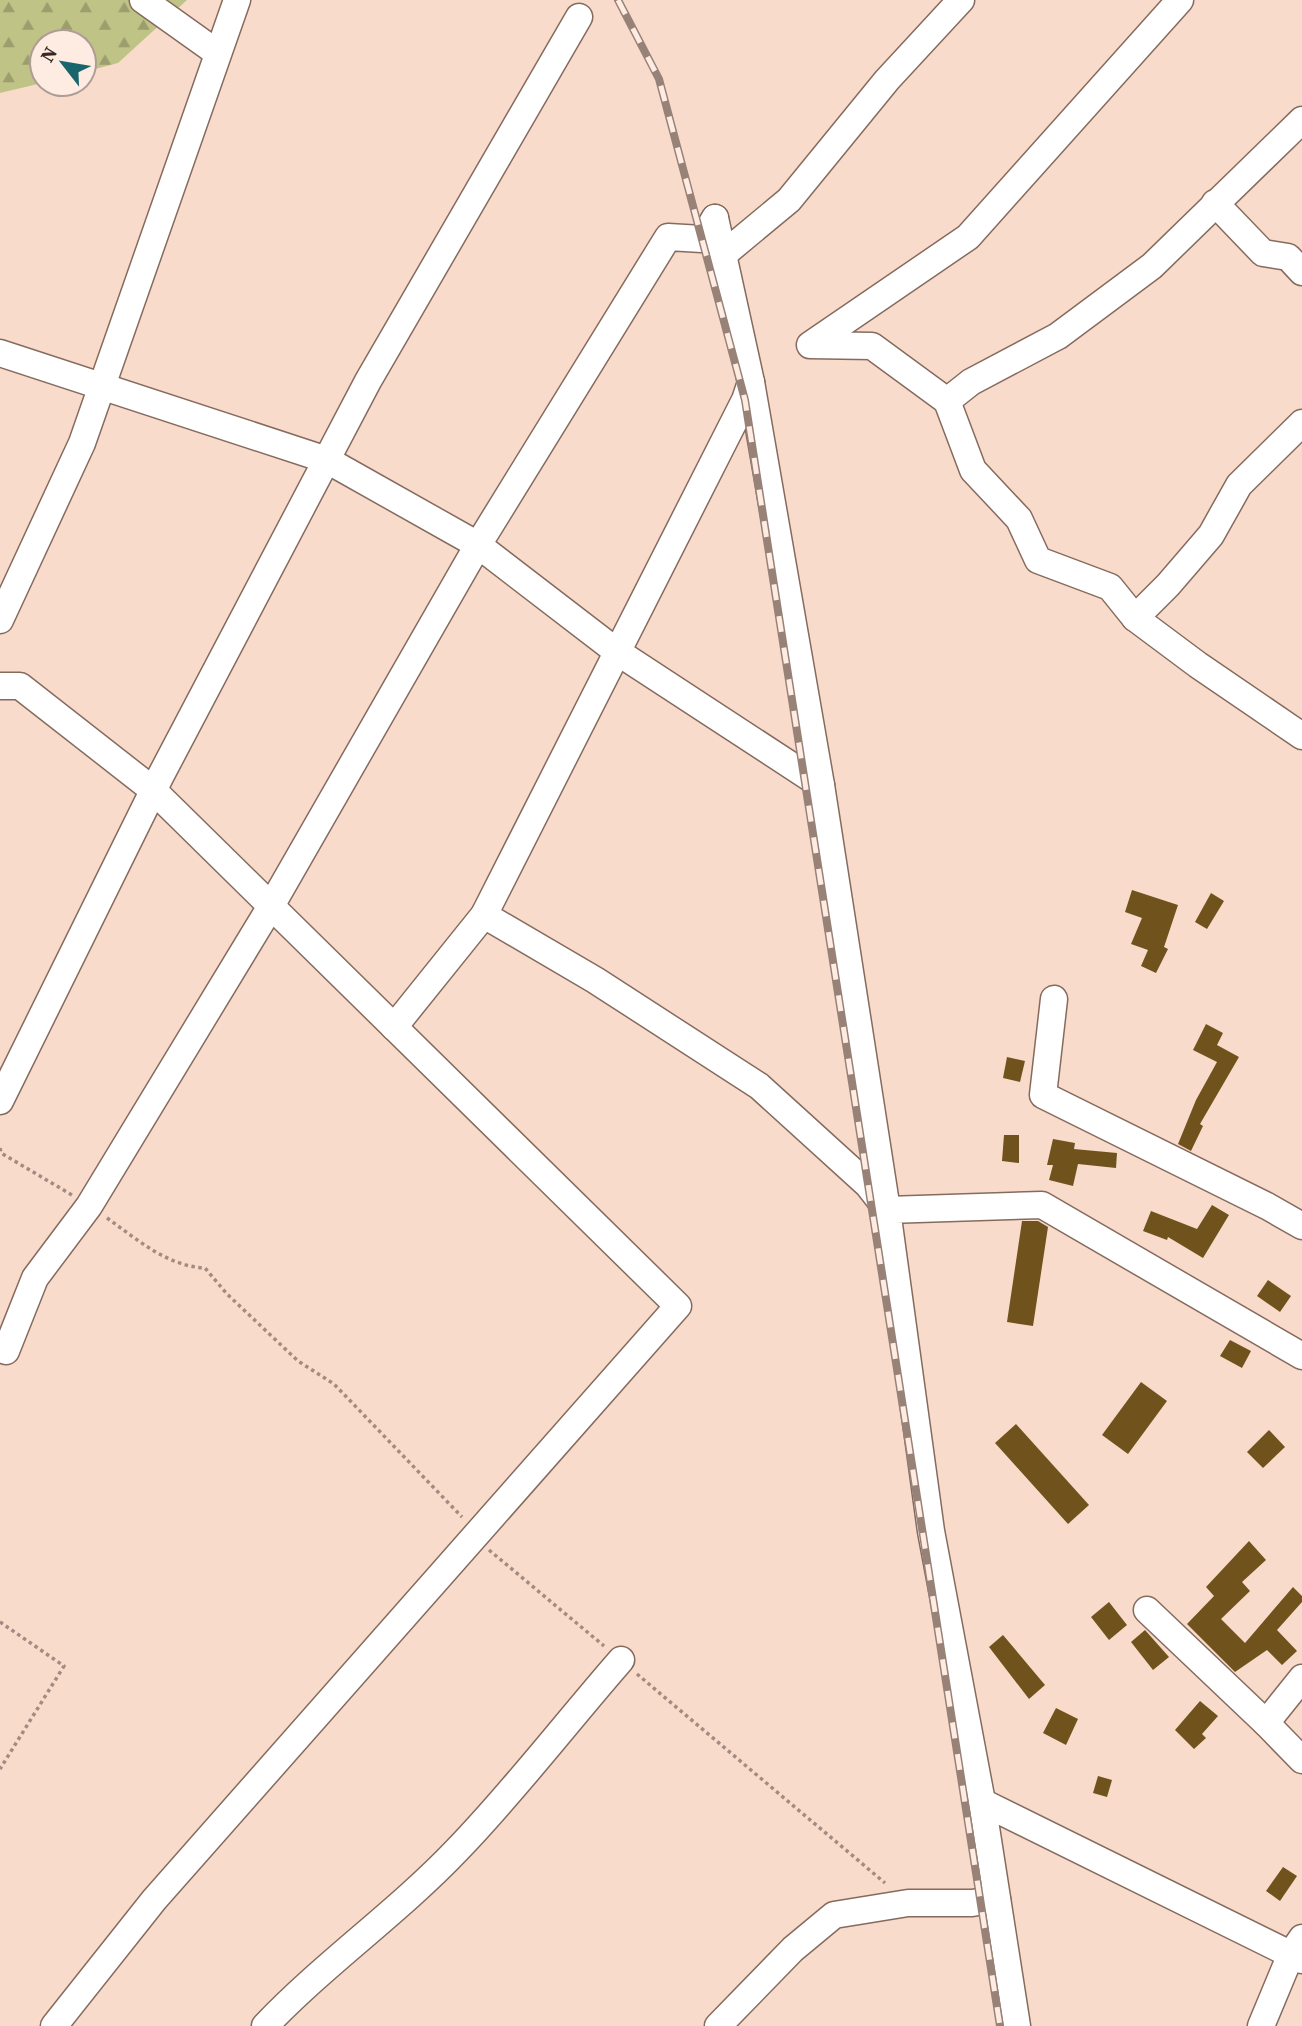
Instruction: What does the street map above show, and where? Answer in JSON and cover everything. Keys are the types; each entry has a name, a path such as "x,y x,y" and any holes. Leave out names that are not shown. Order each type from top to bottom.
{"street":[{"path":"143,0 216,52"},
{"path":"0,620 82,443 216,52 237,0"},
{"path":"724,254 789,200 887,80 961,0"},
{"path":"1180,0 968,237 810,345 872,346 947,401 973,470 1019,520 1038,560 1110,587 1135,618 1302,736"},
{"path":"0,1101 153,790 368,382 579,17"},
{"path":"947,401 971,382 1029,353 1069,328 1152,266 1302,120"},
{"path":"1215,203 1263,253 1288,257 1302,272"},
{"path":"6,1351 35,1278 89,1206 271,906 478,545 668,237 702,239 715,218 751,382 821,785 887,1210 931,1531 982,1802 1017,2026"},
{"path":"0,353 102,384 327,460 478,545 616,650 821,785"},
{"path":"394,1027 484,915 745,400 751,382"},
{"path":"1135,618 1211,535 1239,485 1302,423"},
{"path":"0,686 20,686 153,790 678,1306 154,1900 54,2026"},
{"path":"484,915 595,980 759,1086 868,1185 887,1210"},
{"path":"1054,999 1043,1095 1302,1226"},
{"path":"887,1210 1042,1205 1302,1356"},
{"path":"1147,1611 1302,1760"},
{"path":"265,2026 300,1989 386,1917 458,1849 621,1660"},
{"path":"1266,1723 1302,1678"},
{"path":"982,1802 1298,1951 1261,2026"},
{"path":"718,2026 793,1950 834,1915 908,1903 972,1903 997,1899"}],"path":[{"path":"0,1148 1,1153 89,1206 147,1247 184,1267 205,1268 227,1294 298,1361 334,1384 372,1426 395,1445 460,1513 475,1538 908,1903"},
{"path":"0,1622 64,1665 0,1769"}],"green space":[{"path":"0,0 187,0 118,63 98,68 98,28 28,28 28,86 0,93"}],"building":[{"path":"1132,890 1178,905 1164,947 1168,949 1156,973 1141,966 1148,950 1131,944 1142,918 1125,912"},
{"path":"1211,893 1224,901 1207,929 1195,922"},
{"path":"1206,1024 1223,1033 1217,1045 1239,1057 1200,1124 1203,1126 1191,1151 1178,1144 1196,1100 1217,1062 1193,1050"},
{"path":"1007,1057 1025,1061 1020,1082 1003,1078"},
{"path":"1004,1135 1019,1135 1019,1163 1002,1161"},
{"path":"1053,1139 1075,1143 1074,1149 1117,1153 1116,1168 1078,1164 1073,1186 1049,1180 1053,1165 1047,1165"},
{"path":"1212,1205 1229,1215 1203,1258 1168,1237 1167,1240 1143,1231 1151,1211 1197,1229"},
{"path":"1022,1221 1038,1221 1048,1227 1033,1326 1007,1322"},
{"path":"1268,1280 1291,1296 1280,1312 1257,1296"},
{"path":"1230,1340 1251,1351 1242,1368 1220,1356"},
{"path":"1141,1382 1167,1401 1128,1454 1102,1435"},
{"path":"1016,1424 1089,1505 1068,1524 995,1443"},
{"path":"1269,1430 1285,1447 1263,1468 1247,1452"},
{"path":"1249,1541 1266,1560 1242,1582 1250,1591 1221,1619 1245,1643 1293,1587 1302,1596 1302,1602 1277,1630 1297,1651 1282,1665 1267,1650 1235,1672 1187,1624 1214,1596 1206,1587"},
{"path":"1109,1602 1127,1625 1109,1640 1091,1617"},
{"path":"1145,1630 1169,1657 1153,1670 1131,1642"},
{"path":"1003,1635 1045,1685 1029,1699 989,1647"},
{"path":"1200,1701 1218,1716 1202,1734 1206,1738 1194,1749 1175,1730"},
{"path":"1056,1708 1078,1719 1066,1745 1043,1733"},
{"path":"1098,1776 1112,1780 1107,1797 1093,1793"},
{"path":"1283,1867 1297,1876 1280,1901 1266,1891"}],"railway":[{"path":"618,0 659,79 745,400 1000,2026"}]}
